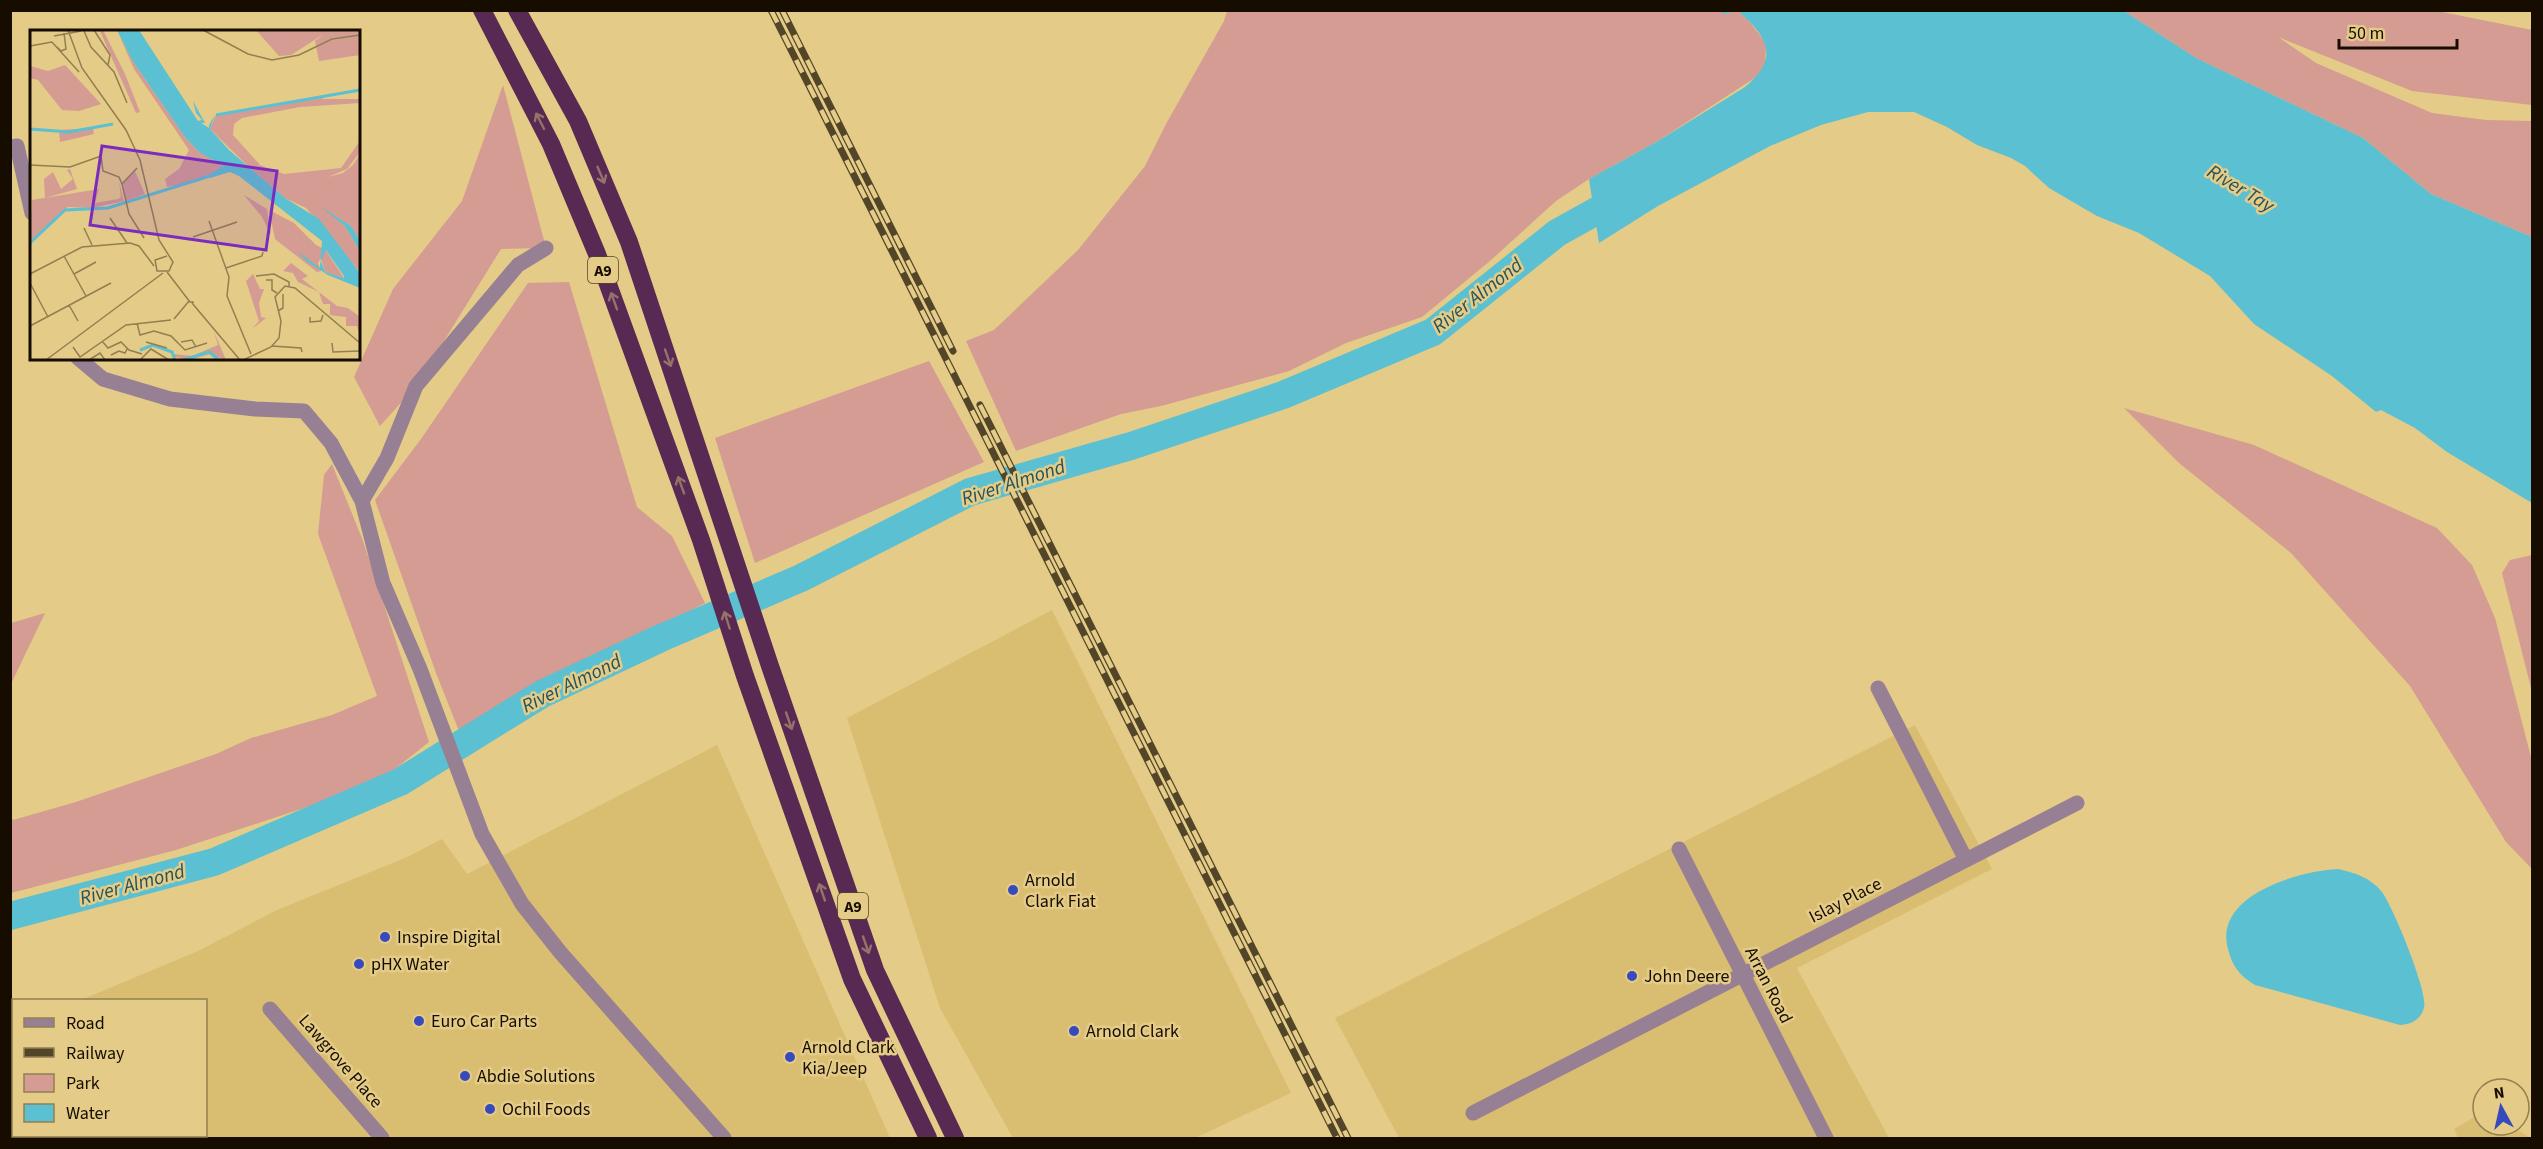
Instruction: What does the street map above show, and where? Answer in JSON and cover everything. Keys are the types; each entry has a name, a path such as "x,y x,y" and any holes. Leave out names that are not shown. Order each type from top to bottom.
{"highway":[{"name":"A9","path":"482,10 551,144 597,254 701,540 745,676 852,979 928,1138"},
{"name":"A9","path":"518,10 578,121 629,242 727,530 770,666 875,970 955,1138"}],"street":[{"path":"10,147 17,146 30,204"},
{"path":"362,501 387,458 416,386 518,265 546,248"},
{"path":"80,360 103,379 170,399 255,409 304,411 331,443 362,501 383,583 420,669 482,834 522,904 560,952 724,1138"},
{"path":"1878,688 1966,860"},
{"name":"Islay Place","path":"1473,1113 2078,803"},
{"name":"Arran Road","path":"1679,849 1826,1138"},
{"name":"Lawgrove Place","path":"270,1009 382,1138"}],"shaded area":[{"path":"1052,610 1291,1093 1195,1138 1013,1138 940,1008 847,718"},
{"path":"1915,725 1992,869 1797,968 1889,1138 1399,1138 1335,1018"},
{"path":"717,745 890,1138 11,1138 10,1030 12,1029 12,1137 207,1137 207,999 83,999 198,951 277,910 405,858 442,839 467,874"},
{"path":"2471,1119 2471,1137 2530,1138 2458,1138 2454,1129"}],"green space":[{"path":"1720,10 1724,14 1738,11 1766,43 1765,66 1756,77 1658,141 1589,179 1556,201 1490,261 1422,317 1346,343 1289,371 1161,406 1121,414 1016,451 966,341 994,330 1078,250 1145,166 1224,21 1227,11"},
{"path":"2432,10 2532,30 2532,105 2412,91 2278,37 2316,63 2432,113 2486,120 2532,121 2532,237 2431,194 2363,138 2196,58 2124,11"},
{"path":"503,85 546,248 501,249 416,386 380,426 354,377 393,289 462,201"},
{"path":"569,282 637,507 672,536 705,603 459,731 375,500 421,439 528,283"},
{"path":"929,361 984,462 755,563 715,438"},
{"path":"2124,408 2254,445 2437,528 2472,565 2495,618 2532,761 2532,869 2506,842 2410,686 2291,553 2179,463"},
{"path":"332,464 363,541 429,742 381,780 356,791 176,850 11,893 10,814 13,820 76,802 216,754 251,738 332,715 377,696 318,534 324,475"},
{"path":"2532,555 2532,692 2502,573 2510,560"},
{"path":"45,613 11,684 11,623"}],"water":[{"path":"1720,11 1738,11 1724,14"},
{"name":"River Tay","path":"1738,11 2124,11 2196,58 2363,138 2431,194 2532,237 2532,503 2447,452 2415,428 2381,410 2376,412 2332,376 2254,324 2210,276 2139,233 2097,216 2049,188 2025,166 2011,158 1977,145 1947,127 1914,112 1868,112 1821,125 1770,146 1658,206 1599,243 1589,179 1658,141 1745,87 1763,67 1766,48 1763,39"},
{"path":"2338,869 2367,879 2382,892 2387,900 2409,949 2424,999 2422,1012 2418,1018 2408,1024 2400,1025 2255,985 2241,974 2232,961 2228,949 2227,930 2233,914 2246,900 2282,881"}],"waterway":[{"name":"River Almond","path":"10,916 214,862 400,782 542,694 661,638 801,578 970,492 1131,446 1283,395 1433,332 1557,233 1627,194"}],"railway":[{"path":"771,10 1337,1138"},
{"path":"782,10 953,351"},
{"path":"980,405 1348,1138"}],"place":[{"name":"Arnold Clark Fiat","path":"1013,890"},
{"name":"Inspire Digital","path":"385,937"},
{"name":"pHX Water","path":"359,964"},
{"name":"John Deere","path":"1632,976"},
{"name":"Euro Car Parts","path":"419,1021"},
{"name":"Arnold Clark","path":"1074,1031"},
{"name":"Arnold Clark Kia/Jeep","path":"790,1057"},
{"name":"Abdie Solutions","path":"465,1076"},
{"name":"Ochil Foods","path":"490,1109"}]}
